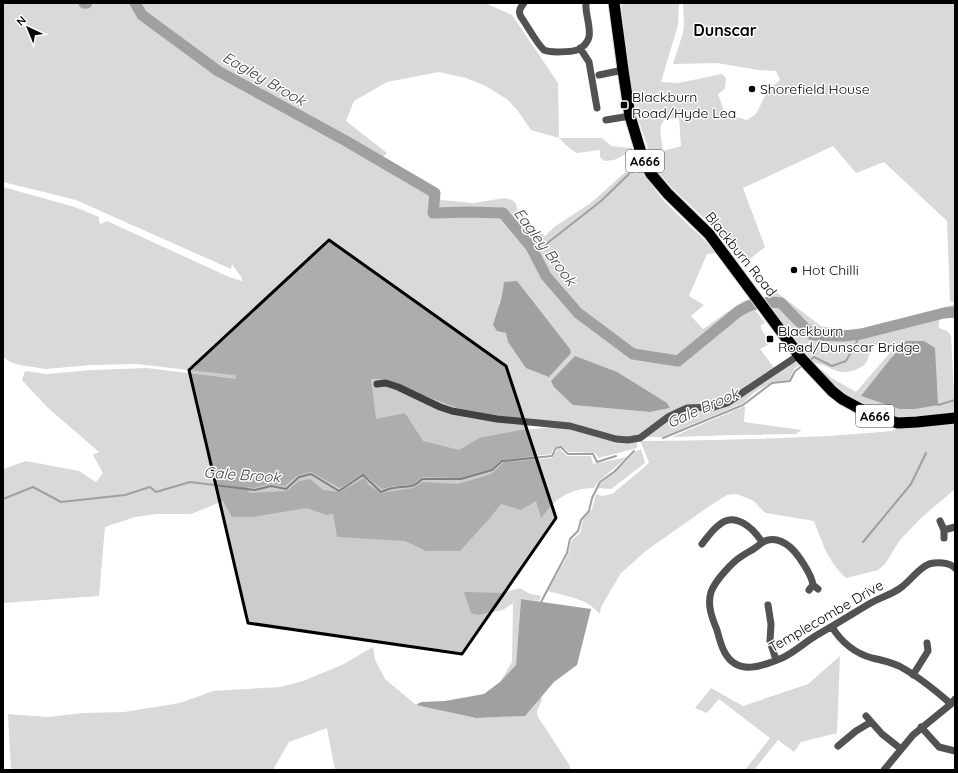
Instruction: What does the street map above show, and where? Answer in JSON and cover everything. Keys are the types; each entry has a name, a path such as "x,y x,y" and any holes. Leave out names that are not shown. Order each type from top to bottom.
{"highway":[{"name":"Blackburn Road","path":"614,3 630,116 642,156 652,174 668,194 710,234 800,356 810,368 842,399 854,407 898,423 955,418"}],"street":[{"path":"524,3 519,13 542,48 548,52 575,51 580,48 589,38 586,3"},
{"path":"580,48 589,62 597,108"},
{"path":"599,75 623,70"},
{"path":"606,120 630,116"},
{"path":"377,384 398,386 440,407 463,413 497,419 570,426 616,439 638,440 668,417 688,408 714,407 727,403 800,356"},
{"path":"702,544 707,535 723,522 734,520 740,521 750,527 762,542 766,540 779,540 791,548 812,580 813,588"},
{"path":"940,521 944,530 944,538"},
{"path":"944,530 955,528"},
{"name":"Templecombe Drive","path":"762,542 754,549 736,560 711,591 709,599 710,608 725,653 735,663 750,668 757,667 790,654 817,635 870,603 901,588 924,567 938,563 946,563 955,568"},
{"path":"768,605 767,613 771,624 770,642 776,660"},
{"path":"832,627 841,640 853,649 865,656 891,662 953,701 921,727 884,770"},
{"path":"913,675 928,651 927,642"},
{"path":"866,716 882,734 902,749"},
{"path":"836,746 871,722"},
{"path":"921,727 939,747 945,750 955,751"}],"highlighted area":[{"path":"329,240 506,366 556,518 462,654 248,623 189,370"}],"shaded area":[{"path":"3,3 485,3 512,15 558,83 559,138 531,130 518,111 508,100 486,86 466,78 439,72 387,82 354,101 346,121 387,153 381,159 397,169 401,169 437,191 441,200 474,203 504,198 512,200 516,204 520,218 545,236 554,227 592,202 630,168 635,174 641,169 652,186 665,201 716,253 707,254 689,296 704,305 691,316 703,329 743,301 750,299 756,311 765,323 761,325 761,329 771,343 760,349 775,369 726,401 715,405 687,406 641,436 630,438 461,409 379,379 371,379 376,419 405,413 423,441 459,450 479,438 521,430 556,427 637,441 637,448 599,458 595,453 569,452 562,446 555,447 551,454 501,460 491,469 461,478 422,477 412,485 394,486 382,489 363,474 340,488 311,472 298,475 285,486 271,484 254,488 248,487 249,493 287,491 299,481 310,479 323,490 340,492 364,478 369,485 381,493 413,488 423,482 458,484 491,474 504,462 552,458 558,449 560,449 567,456 591,456 593,464 627,457 599,481 594,488 577,490 563,496 552,505 541,518 536,501 521,510 501,504 460,551 426,551 405,541 337,537 333,514 326,515 307,508 252,517 232,517 223,501 191,514 157,514 135,517 105,527 99,596 3,603 3,469 26,461 79,471 96,482 103,473 93,455 99,452 47,407 22,380 25,371 47,374 93,370 147,368 236,379 235,374 137,364 92,365 45,369 20,365 10,362 3,357 3,187 75,207 99,217 99,222 101,224 107,221 229,277 242,281 242,278 232,264 231,269 76,200 3,182","holes":["503,293 514,350 508,342 506,333 497,330 499,303","573,405 670,408 650,412"]},
{"path":"621,3 679,3 678,25 661,82 678,83 722,74 726,78 725,89 718,94 725,114 747,120 756,114 768,90 780,80 776,71 759,70 717,63 673,64 683,33 683,3 955,3 955,303 950,301 947,221 884,162 856,173 833,146 743,188 765,247 745,263 712,226 673,189 659,173 650,154 638,119 630,81","holes":["679,118 681,146 663,151 661,126 665,119"]},
{"path":"559,138 602,138 611,146 632,148 632,151 614,160 604,161 600,157 600,150 577,153 569,148"},
{"path":"517,281 570,349 571,353 549,377 526,368 508,342 506,333 497,331 493,325 501,299 504,282"},
{"path":"765,290 775,291 821,326 859,332 843,334 814,333 783,301 769,298"},
{"path":"955,304 955,309 944,310 890,324"},
{"path":"769,306 781,306 811,339 853,338 939,317 939,328 947,331 951,335 955,413 911,420 877,414 851,398 832,383 820,370 821,369 830,377 856,392 895,347 881,341 871,350 865,364 852,371 836,371 823,365 813,363","holes":["906,341 899,409 862,396"]},
{"path":"906,341 924,341 935,348 938,405 915,409 899,409 861,396"},
{"path":"575,356 617,372 667,403 670,408 650,412 573,405 554,387 551,381"},
{"path":"795,362 799,365 794,369 789,380 772,382 755,392 743,403 662,437 644,437 669,418 687,411 711,409"},
{"path":"745,406 744,422 802,430 795,434 672,437"},
{"path":"955,421 955,489 921,518 900,540 885,564 878,570 846,578 834,565 830,558 814,521 766,513 754,501 737,494 727,495 647,550 621,573 601,607 600,614 589,604 583,601 548,591 568,555 572,540 580,533 583,520 592,509 596,494 602,496 612,494 649,462 640,441 734,440 829,436 892,431 900,425"},
{"path":"641,449 645,463 611,489 598,488 601,483 627,461 635,452"},
{"path":"520,588 530,594 541,596 539,601 521,599 516,665 500,682 512,662 513,603 503,610 478,615 471,613 464,592 503,593"},
{"path":"521,599 591,609 577,665 554,682 525,716 476,718 416,705 421,702 445,701 484,694 500,682 516,665"},
{"path":"373,647 375,660 385,679 416,705 476,718 524,716 541,697 542,700 537,711 538,717 570,766 570,770 335,770 327,728 289,742 274,768 275,770 11,770 8,714 48,717 83,713 124,712 180,703 213,691 280,687 303,681 342,665"},
{"path":"840,656 837,733 801,742 794,752 778,740 754,770 745,770 770,738 719,699 707,713 695,708 711,688 743,706 808,684"}],"waterway":[{"name":"Eagley Brook","path":"135,3 142,15 218,71 346,141 435,193 433,213 503,213 531,247 546,276 578,313 633,354 678,361 739,311 751,305 771,302 781,303 812,335 844,336 861,334 944,313 955,312"},
{"path":"535,254 601,201 629,174"},
{"name":"Gale Brook","path":"809,361 814,357 832,366 846,361 861,334"},
{"name":"Gale Brook","path":"663,438 743,405 772,383 790,381 795,371 802,366"},
{"path":"938,405 955,400"},
{"name":"Gale Brook","path":"3,499 33,487 61,502 125,495 150,487 156,492 190,482 255,490 271,486 286,489 299,477 311,474 339,491 363,475 381,492 391,488 412,486 422,479 461,479 492,470 502,461 552,456 556,448 561,447 568,454 593,454 597,462 616,456"},
{"path":"541,602 567,553 570,539 578,531 581,520 589,511 592,498 600,482 615,471 634,451"},
{"path":"863,542 911,484 926,453"}],"place":[{"name":"Shorefield House","path":"752,89"},
{"name":"Blackburn Road/Hyde Lea","path":"624,105"},
{"name":"Hot Chilli","path":"794,270"},
{"name":"Blackburn Road/Dunscar Bridge","path":"770,339"}],"district":[{"name":"Dunscar","path":"725,30"}]}
